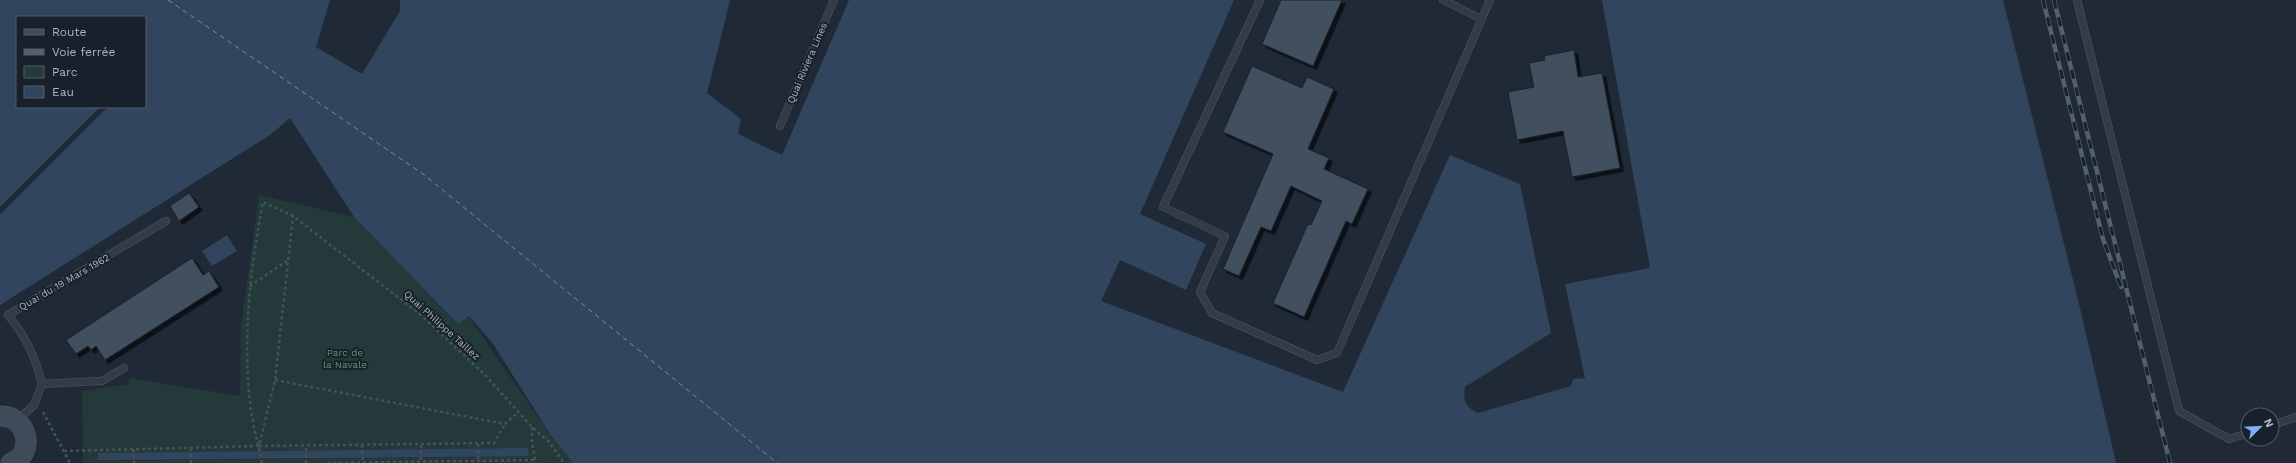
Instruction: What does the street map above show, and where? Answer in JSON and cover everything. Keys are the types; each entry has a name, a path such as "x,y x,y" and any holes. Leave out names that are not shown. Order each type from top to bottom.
{"main road":[{"path":"4,415 24,431 26,443 36,463"},
{"path":"11,463 20,458 26,443"}],"lane":[{"name":"Quai Riviera Lines","path":"780,126 834,0"},
{"path":"1260,0 1163,207 1225,236 1200,292 1212,313 1316,360 1337,353 1490,0"},
{"path":"1443,0 1482,19"},
{"path":"2077,0 2179,411 2229,439 2240,436"},
{"name":"Quai du 19 Mars 1962","path":"42,384 37,364 21,330 8,315 166,221"},
{"path":"4,415 34,406 42,384 102,381 124,368"},
{"path":"2280,422 2296,417"}],"path":[{"name":"Quai Philippe Taillez","path":"250,286 263,202 293,216 422,316 486,376 532,427 550,442 564,463"},
{"path":"259,446 276,380 293,216"},
{"path":"262,463 251,412 248,381 250,286 288,261"},
{"path":"276,380 505,424"},
{"path":"34,406 42,411 70,463"},
{"path":"64,450 494,443 505,424 519,412"},
{"path":"327,463 478,461 536,462 532,444 532,427"},
{"path":"478,444 478,461"},
{"path":"362,445 363,462"},
{"path":"420,445 421,462"},
{"path":"306,446 306,463"},
{"path":"191,448 191,463"},
{"path":"133,449 134,463"}],"green space":[{"name":"Parc de la Navale","path":"259,195 354,217 458,324 468,316 550,434 573,463 83,463 82,391 128,384 130,378 240,396 241,325"}],"water":[{"path":"0,0 330,0 316,47 362,74 400,11 400,0 730,0 707,93 741,119 738,134 782,155 849,0 1234,0 1140,214 1206,244 1186,290 1120,260 1101,301 1343,392 1450,155 1520,184 1551,333 1465,387 1464,396 1466,403 1470,408 1478,413 1571,386 1573,379 1585,378 1565,284 1650,268 1602,0 2003,0 2080,308 2116,463 573,463 550,434 493,344 469,316 458,324 354,217 290,118 270,135 0,305"},
{"path":"227,235 237,251 212,266 202,251"},
{"path":"528,448 529,456 98,460 98,453"}],"pier":[{"path":"99,108 107,108 0,215 0,207"}],"building":[{"path":"1281,0 1342,0 1313,66 1262,44"},
{"path":"1574,50 1578,77 1602,73 1620,168 1572,177 1563,131 1517,140 1508,92 1534,87 1529,63 1545,60 1544,56"},
{"path":"1252,66 1302,88 1307,77 1334,89 1308,149 1329,158 1324,169 1368,189 1352,224 1346,221 1304,317 1273,303 1308,224 1311,225 1322,201 1291,186 1271,231 1261,227 1239,276 1223,269 1273,154 1223,132"},
{"path":"189,193 199,207 179,221 170,206"},
{"path":"192,258 203,275 209,271 219,287 105,360 96,346 91,350 88,346 76,354 66,340"}],"ferry route":[{"path":"168,0 423,174 777,463"}],"railway":[{"path":"2043,0 2103,239 2121,287"},
{"path":"2054,0 2170,463"}]}
